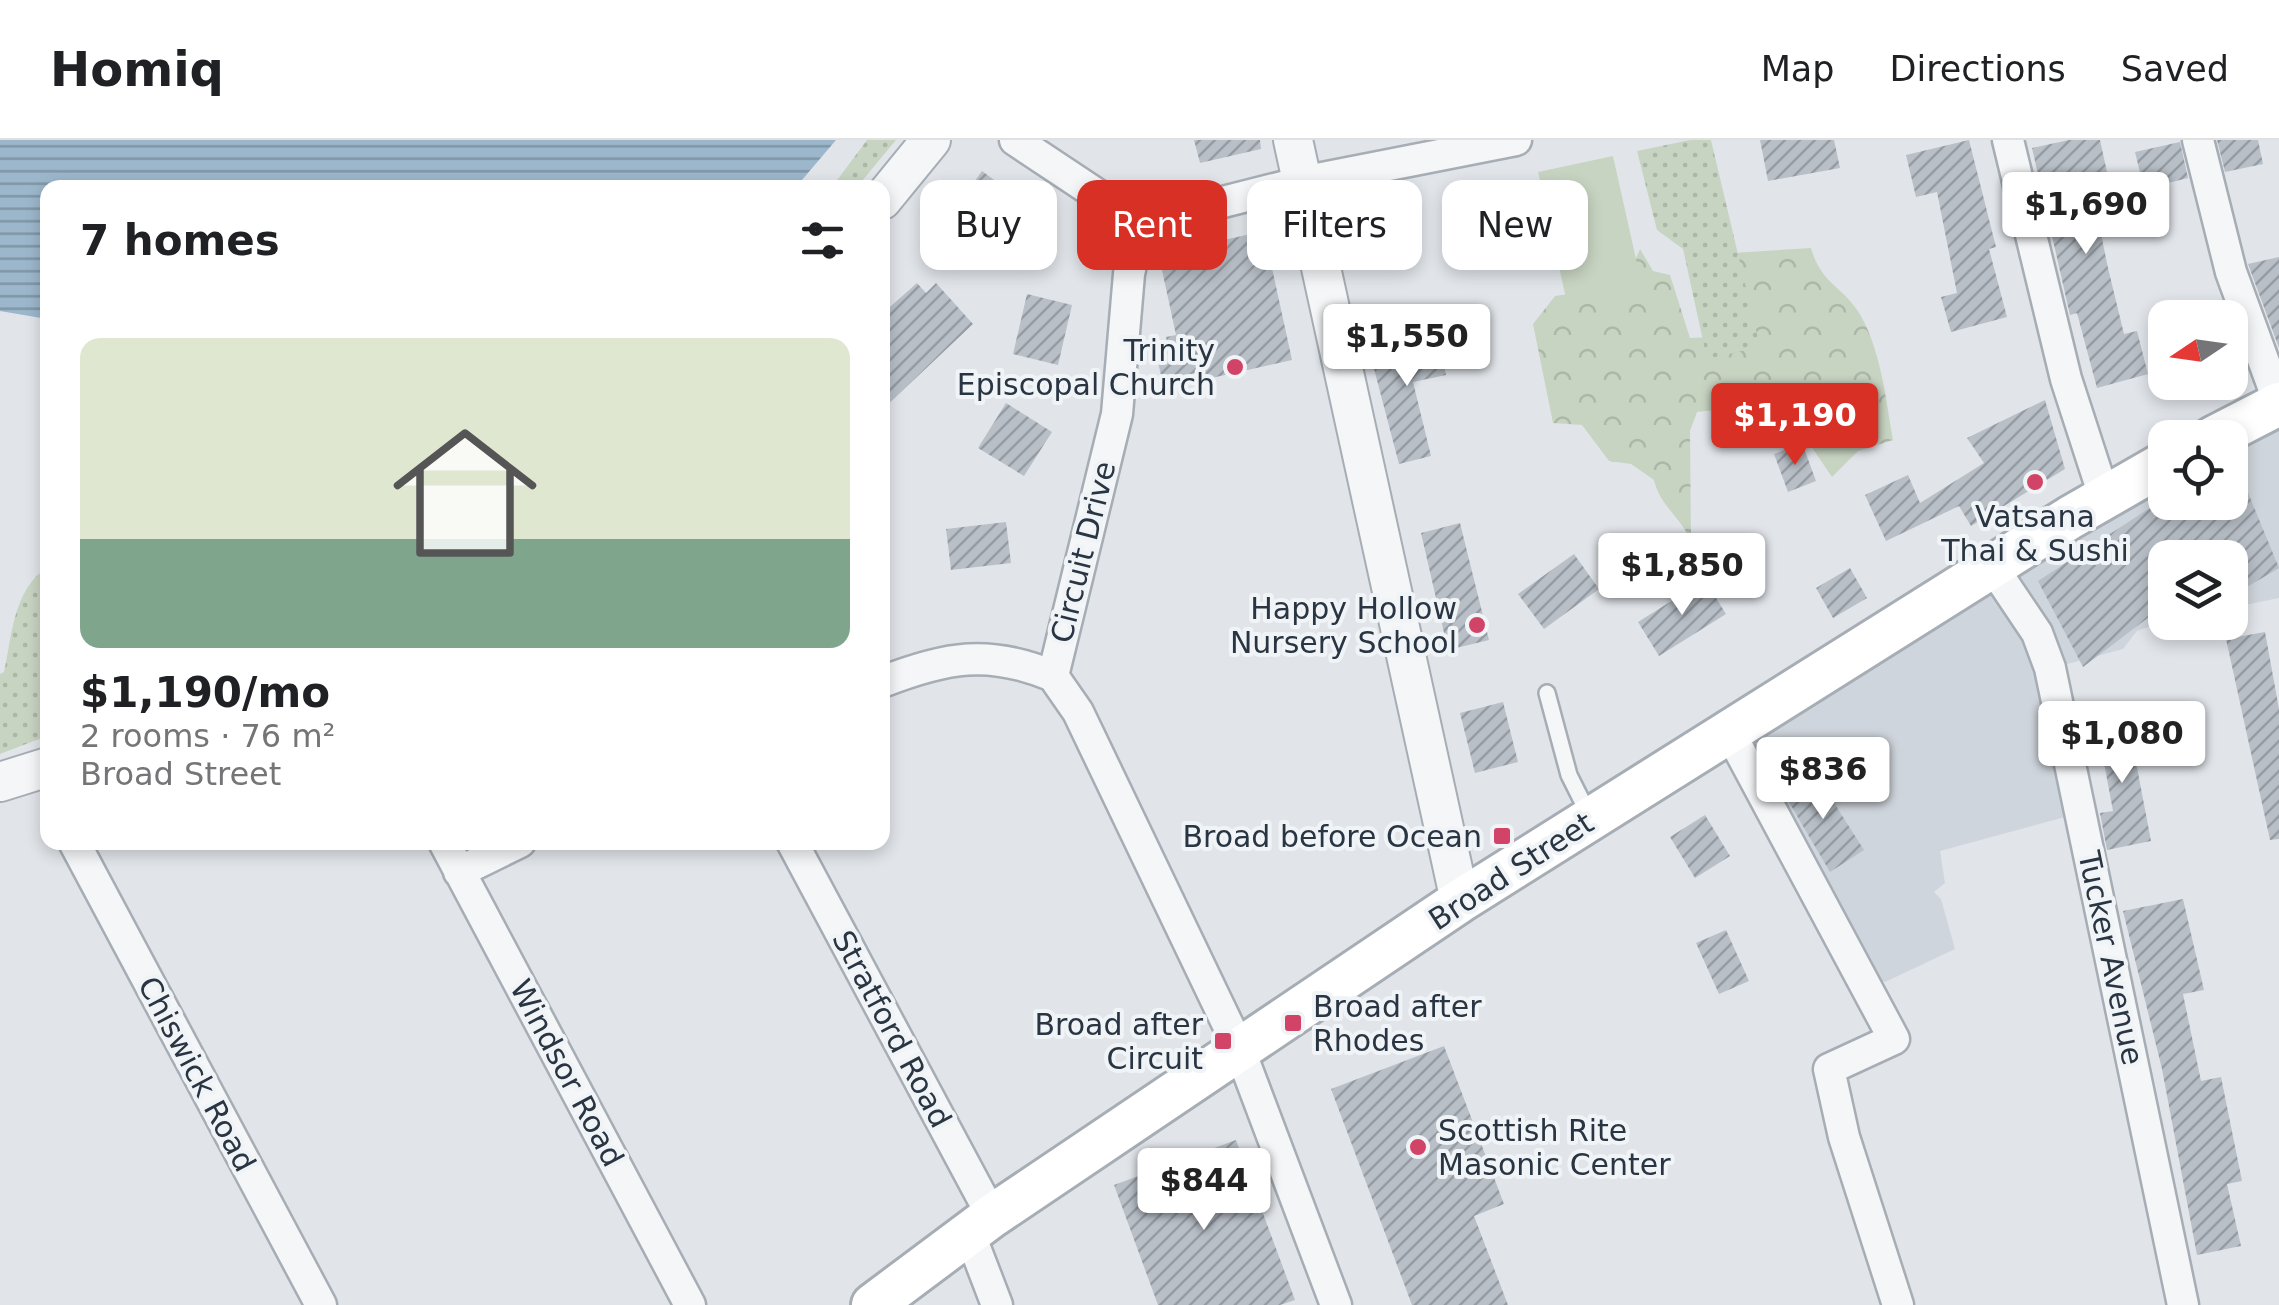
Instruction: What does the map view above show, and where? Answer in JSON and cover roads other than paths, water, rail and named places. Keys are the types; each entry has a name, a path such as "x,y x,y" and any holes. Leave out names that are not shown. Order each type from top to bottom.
{"main road":[{"path":"2247,420 2279,403"},
{"name":"Broad Street","path":"873,1305 981,1224 1460,902 2104,496 2148,473"}],"street":[{"path":"890,190 931,140"},
{"path":"1015,140 1077,181"},
{"path":"1293,140 1302,180"},
{"path":"1312,180 1516,140"},
{"path":"2008,140 2066,379 2104,496"},
{"path":"2198,140 2231,272 2279,403"},
{"name":"Circuit Drive","path":"1129,270 1117,414 1053,676 1078,712 1239,1048 1336,1305"},
{"path":"1321,270 1460,902"},
{"name":"Tucker Avenue","path":"1992,566 2037,633 2050,668 2182,1305"},
{"path":"890,679 944,662 986,656 1022,663 1053,676"},
{"path":"1729,731 1894,1040 1829,1068 1844,1137 1898,1305"},
{"path":"0,782 40,777"},
{"name":"Chiswick Road","path":"78,850 320,1305"},
{"name":"Windsor Road","path":"448,850 690,1305"},
{"path":"459,872 504,850"},
{"name":"Stratford Road","path":"796,850 981,1224 997,1305"}],"lane":[{"path":"1547,692 1569,775 1591,819"}],"water":[{"path":"0,140 836,140 802,180 40,180 40,318 0,311"}],"place":[{"name":"Trinity Episcopal Church","path":"1235,367"},
{"name":"Vatsana Thai & Sushi","path":"2035,482"},
{"name":"Happy Hollow Nursery School","path":"1477,625"},
{"name":"Broad before Ocean","path":"1502,836"},
{"name":"Broad after Rhodes","path":"1293,1023"},
{"name":"Broad after Circuit","path":"1223,1041"},
{"name":"Scottish Rite Masonic Center","path":"1418,1147"}]}
